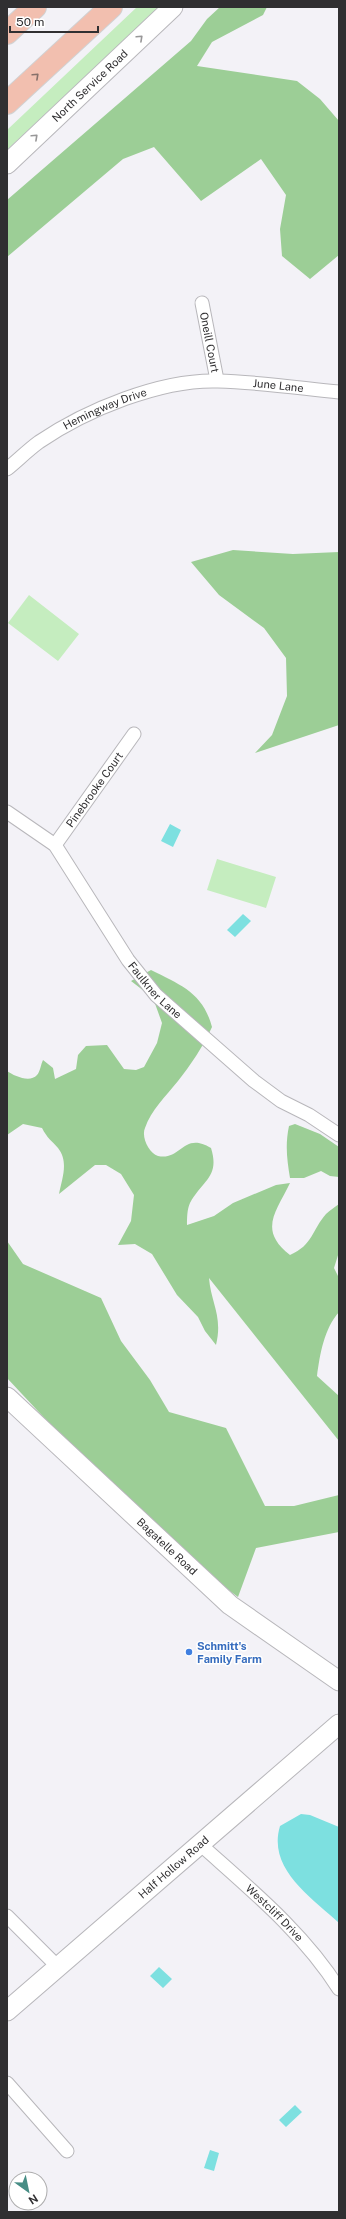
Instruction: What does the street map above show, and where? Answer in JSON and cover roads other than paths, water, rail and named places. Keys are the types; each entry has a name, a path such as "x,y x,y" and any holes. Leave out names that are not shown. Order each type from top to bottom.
{"highway":[{"path":"7,33 35,7"},
{"path":"7,102 111,7"}],"main road":[{"name":"North Service Road","path":"7,164 173,7"},
{"name":"Bagatelle Road","path":"7,1397 230,1605 339,1681"},
{"name":"Half Hollow Road","path":"7,2011 57,1966 201,1845 339,1724"}],"street":[{"name":"Oneill Court","path":"202,303 217,380"},
{"name":"June Lane","path":"217,380 339,392"},
{"name":"Hemingway Drive","path":"7,470 38,443 69,424 104,407 140,394 177,385 217,380"},
{"name":"Pinebrooke Court","path":"55,845 134,734"},
{"name":"Faulkner Lane","path":"7,812 55,845 128,960 156,995 242,1070 281,1101 309,1115 339,1136"},
{"name":"Westcliff Drive","path":"201,1845 266,1903 306,1944 339,1989"},
{"path":"7,1916 57,1966"},
{"path":"7,2083 66,2152"}],"water":[{"path":"170,824 181,830 173,847 161,841"},
{"path":"243,914 251,921 235,937 227,930"},
{"path":"301,1814 310,1815 339,1827 339,1923 305,1893 294,1881 280,1856 278,1841 280,1826"},
{"path":"159,1967 172,1979 163,1988 150,1976"},
{"path":"295,2105 302,2112 286,2127 279,2120"},
{"path":"210,2150 219,2153 214,2171 204,2168"}],"place":[{"name":"Schmitt's Family Farm","path":"189,1652"}]}
